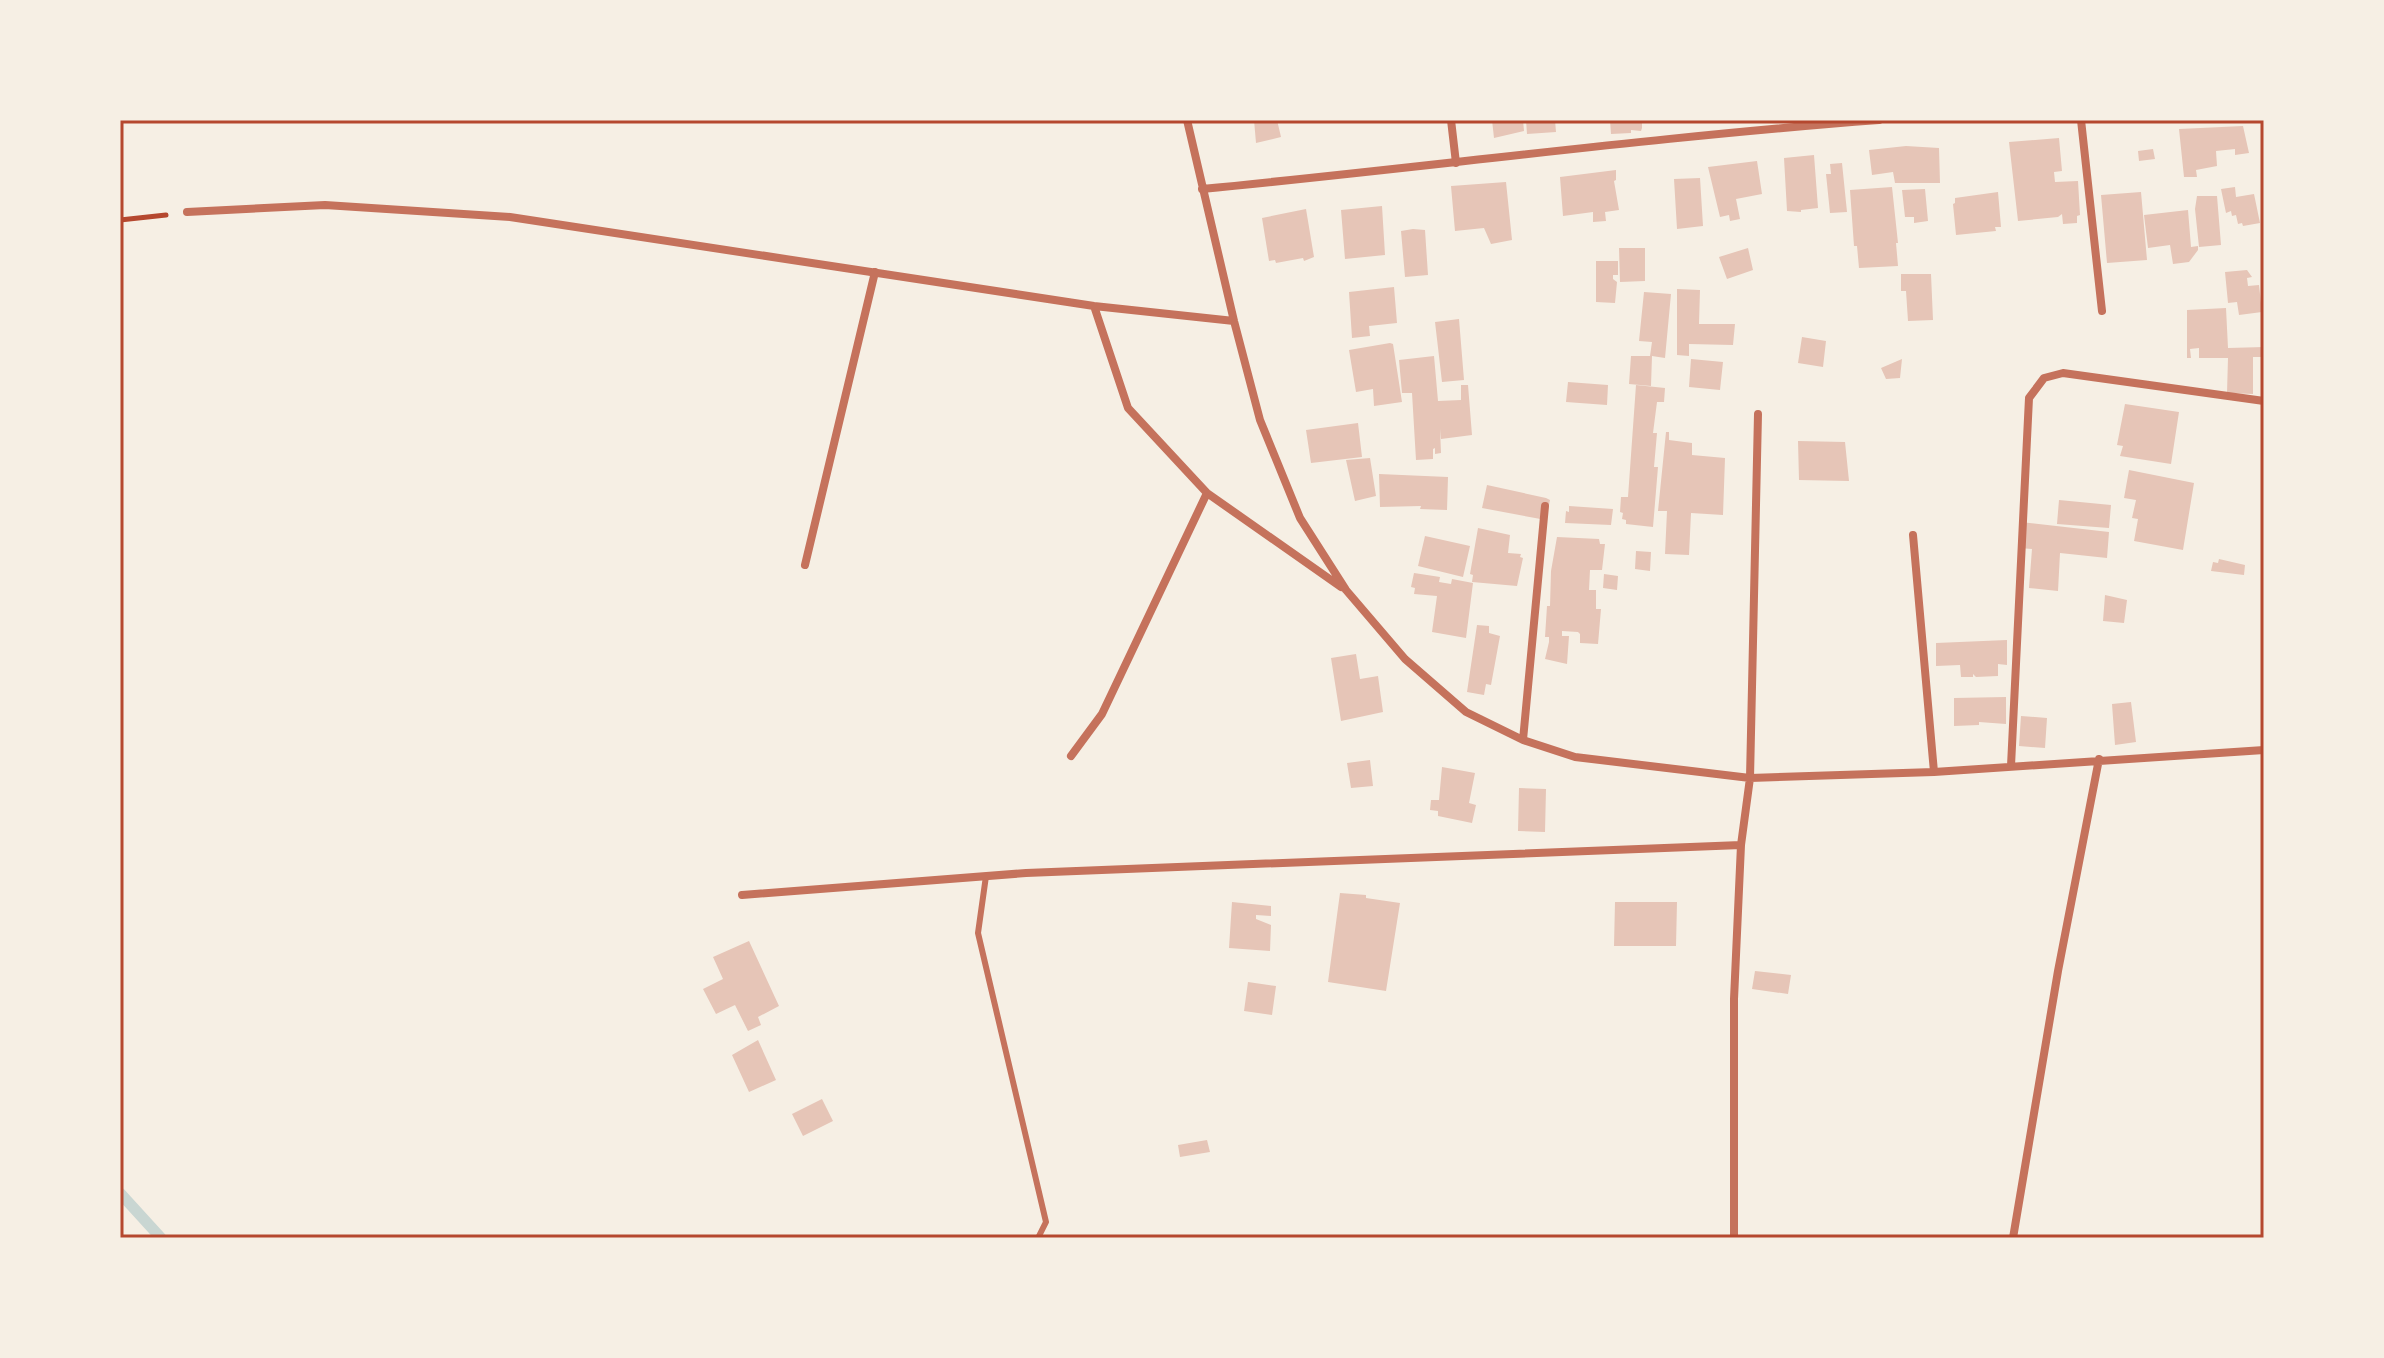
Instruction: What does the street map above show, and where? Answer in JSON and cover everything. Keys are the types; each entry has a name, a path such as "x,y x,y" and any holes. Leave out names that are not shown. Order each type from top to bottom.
{"street":[{"path":"1187,120 1260,420 1300,518 1346,590 1405,659 1466,712 1523,740 1575,757 1750,778 1934,772 2264,750"},
{"path":"1451,120 1456,163"},
{"path":"1717,120 1718,132"},
{"path":"1202,189 1718,132 1879,120"},
{"path":"2081,120 2102,311"},
{"path":"187,212 325,205 510,217 1094,306 1234,321"},
{"path":"805,565 875,272"},
{"path":"1094,306 1128,408 1207,493 1346,590"},
{"path":"2011,766 2029,398 2044,378 2063,373 2264,401"},
{"path":"1734,1238 1734,999 1741,845 1750,778 1758,414"},
{"path":"1071,756 1102,714 1207,493"},
{"path":"1523,740 1545,506"},
{"path":"1913,535 1934,772"},
{"path":"2013,1238 2058,971 2099,759"},
{"path":"742,895 986,876 1741,845"}],"lane":[{"path":"986,876 978,933 1046,1222 1038,1238"}],"path":[{"path":"120,220 187,212"}],"building":[{"path":"1254,120 1277,120 1281,137 1256,143"},
{"path":"1492,120 1523,120 1524,131 1494,138"},
{"path":"1526,120 1555,120 1556,132 1527,134"},
{"path":"1610,120 1642,120 1642,128 1641,131 1631,130 1631,133 1611,134"},
{"path":"2243,126 2249,153 2235,155 2235,149 2216,151 2217,166 2196,170 2197,177 2184,177 2179,129"},
{"path":"2059,138 2062,171 2054,172 2055,182 2078,181 2080,215 2077,216 2077,223 2063,224 2062,214 2018,221 2009,142"},
{"path":"1906,146 1939,148 1940,183 1895,183 1893,172 1872,175 1869,150"},
{"path":"2153,149 2155,159 2139,161 2138,151"},
{"path":"1814,155 1818,208 1787,211 1784,158"},
{"path":"1757,161 1762,194 1736,199 1740,219 1730,221 1729,215 1720,217 1708,167"},
{"path":"1842,163 1847,212 1830,213 1826,174 1831,174 1830,164"},
{"path":"1616,170 1614,181 1619,210 1605,212 1606,221 1593,222 1593,212 1563,216 1560,177"},
{"path":"1700,178 1703,226 1677,229 1674,179"},
{"path":"1506,182 1512,240 1491,244 1484,228 1455,231 1451,186"},
{"path":"1892,187 1898,266 1859,268 1857,246 1854,246 1850,190"},
{"path":"2235,187 2236,197 2254,194 2260,223 2243,226 2242,223 2238,224 2236,215 2232,216 2231,211 2226,213 2221,189"},
{"path":"1925,189 1928,221 1914,223 1914,217 1905,217 1902,190"},
{"path":"1998,192 2001,227 1995,227 1996,231 1956,235 1955,198"},
{"path":"2141,192 2147,260 2107,263 2101,195"},
{"path":"2197,196 2217,196 2221,245 2199,247 2195,209"},
{"path":"1382,206 1385,255 1345,259 1341,210"},
{"path":"1306,209 1314,257 1304,261 1303,258 1276,263 1275,260 1269,261 1262,218"},
{"path":"2188,210 2191,247 2198,246 2198,250 2189,262 2173,264 2170,245 2148,248 2144,215"},
{"path":"1425,230 1428,275 1405,277 1401,231"},
{"path":"1619,248 1645,248 1645,281 1620,282"},
{"path":"1748,248 1753,270 1727,279 1719,257"},
{"path":"1596,261 1618,261 1618,275 1613,275 1617,282 1615,303 1596,302"},
{"path":"2247,270 2252,277 2247,278 2248,286 2259,285 2262,312 2239,315 2237,302 2228,303 2225,272"},
{"path":"1901,274 1931,274 1933,320 1908,321 1906,291 1901,291"},
{"path":"1394,287 1397,323 1369,326 1370,336 1352,338 1349,292"},
{"path":"1677,289 1700,290 1699,324 1735,324 1733,345 1689,344 1689,356 1677,355"},
{"path":"1644,292 1671,294 1665,358 1652,356 1651,386 1629,384 1631,356 1650,356 1652,342 1639,341"},
{"path":"2226,308 2228,348 2264,347 2264,357 2253,357 2253,394 2227,393 2228,358 2199,358 2199,348 2190,349 2191,358 2187,358 2187,310"},
{"path":"1459,319 1464,380 1442,382 1435,322"},
{"path":"1802,337 1826,341 1823,367 1798,363"},
{"path":"1393,344 1402,402 1374,406 1373,389 1356,392 1349,350"},
{"path":"1434,356 1438,401 1461,400 1461,385 1468,385 1472,435 1441,439 1440,429 1441,453 1435,454 1435,448 1433,459 1416,460 1412,393 1402,393 1399,360"},
{"path":"1691,359 1723,362 1720,390 1689,387"},
{"path":"1902,359 1900,378 1886,379 1881,368"},
{"path":"1568,382 1608,385 1607,405 1566,402"},
{"path":"1636,385 1665,388 1664,402 1657,402 1653,433 1657,433 1654,467 1658,467 1653,527 1626,524 1620,512 1621,497 1628,497"},
{"path":"2125,404 2179,412 2171,464 2120,456 2123,446 2117,445"},
{"path":"1358,423 1362,457 1311,463 1306,430"},
{"path":"1666,432 1669,432 1669,440 1692,443 1692,455 1725,458 1723,515 1691,513 1689,555 1665,554 1667,511 1658,511"},
{"path":"1798,441 1845,442 1849,481 1799,480"},
{"path":"1370,458 1376,496 1355,501 1346,460"},
{"path":"2129,470 2194,483 2183,550 2134,541 2138,519 2132,518 2136,500 2124,498"},
{"path":"1379,474 1448,477 1447,510 1420,509 1421,506 1380,507"},
{"path":"1487,485 1550,500 1546,520 1482,508"},
{"path":"2059,500 2111,505 2109,528 2057,524"},
{"path":"1569,506 1613,509 1611,525 1565,523"},
{"path":"2021,522 2109,532 2107,558 2060,553 2058,591 2029,588 2032,549 2019,548"},
{"path":"1478,528 1510,535 1508,553 1521,554 1523,558 1517,586 1472,582 1473,575 1470,574"},
{"path":"1425,536 1470,546 1463,577 1418,566"},
{"path":"1557,537 1599,539 1600,544 1605,544 1602,570 1590,570 1589,590 1596,590 1596,609 1601,609 1598,644 1580,643 1578,632 1562,631 1562,636 1569,636 1567,664 1545,659 1549,642 1549,637 1545,637 1547,606 1550,606 1551,571"},
{"path":"1636,551 1651,552 1650,571 1635,569"},
{"path":"2219,559 2245,565 2244,575 2211,571 2213,562 2218,563"},
{"path":"1414,573 1440,577 1439,582 1451,584 1452,579 1473,583 1466,638 1432,632 1437,596 1414,594 1415,588 1411,587"},
{"path":"1604,574 1618,576 1617,590 1603,588"},
{"path":"2105,595 2127,600 2124,623 2103,621"},
{"path":"1477,625 1489,626 1489,633 1500,636 1491,685 1486,684 1484,695 1467,692"},
{"path":"2007,640 2007,665 1998,664 1998,676 1976,677 1973,674 1973,677 1961,677 1960,665 1936,666 1936,643"},
{"path":"1356,654 1360,679 1378,676 1383,712 1341,721 1331,658"},
{"path":"2006,697 2006,724 1979,722 1979,725 1954,726 1954,698"},
{"path":"2131,702 2136,742 2115,745 2112,704"},
{"path":"2021,716 2047,718 2045,748 2019,746"},
{"path":"1370,760 1373,786 1351,788 1347,763"},
{"path":"1442,767 1475,773 1469,803 1476,805 1472,823 1438,816 1438,811 1430,810 1431,800 1439,800"},
{"path":"1519,788 1546,789 1545,832 1518,831"},
{"path":"1340,893 1400,903 1386,991 1328,982"},
{"path":"1232,902 1271,906 1271,916 1256,915 1256,919 1271,925 1270,951 1229,948"},
{"path":"1615,902 1677,902 1676,946 1614,946"},
{"path":"749,941 779,1006 758,1017 761,1025 748,1031 735,1005 716,1014 703,989 723,979 713,957"},
{"path":"1755,971 1791,975 1788,994 1752,989"},
{"path":"1248,982 1276,986 1272,1015 1244,1011"},
{"path":"758,1040 776,1080 749,1092 732,1055"},
{"path":"822,1099 833,1121 803,1136 792,1114"},
{"path":"1207,1140 1210,1152 1180,1157 1178,1145"}],"waterway":[{"path":"120,1193 161,1238"}]}
